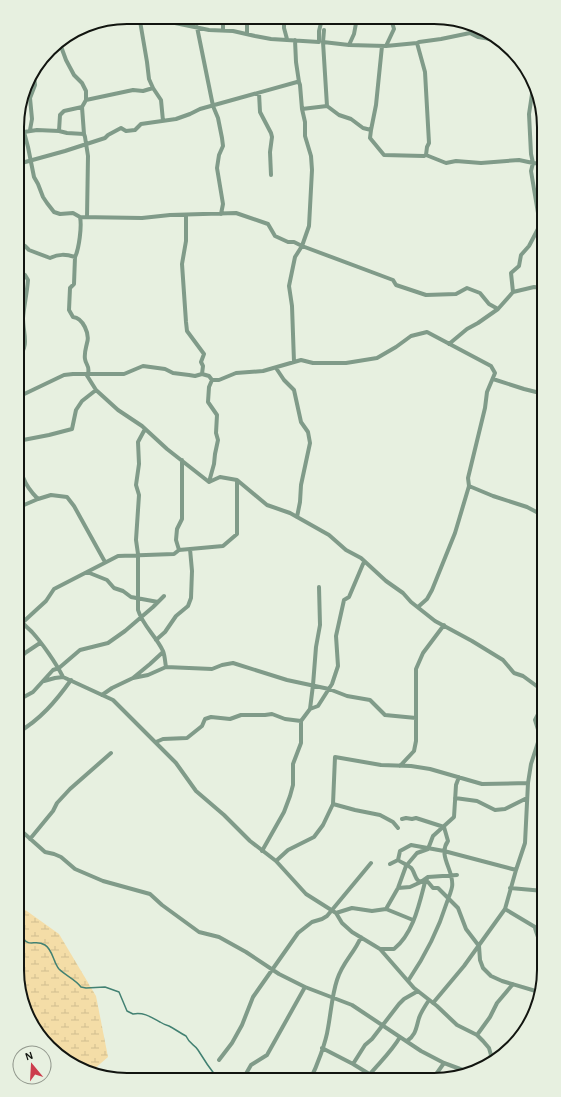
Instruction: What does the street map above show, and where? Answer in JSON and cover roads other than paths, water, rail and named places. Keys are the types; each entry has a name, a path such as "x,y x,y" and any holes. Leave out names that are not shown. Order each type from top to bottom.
{"street":[{"path":"141,24 149,78 153,88 161,100 163,121"},
{"path":"180,24 223,31 233,31 271,39 319,42 321,24"},
{"path":"223,24 223,31"},
{"path":"247,24 247,34"},
{"path":"284,24 287,39"},
{"path":"349,45 354,34 356,24"},
{"path":"392,24 394,29 390,39 384,46 370,138 384,155 426,155 446,163 456,161 481,163 519,160 537,163"},
{"path":"197,27 213,106 218,118 222,138 223,146 218,155 217,168 217,176 223,204 221,214"},
{"path":"324,30 323,42 327,106"},
{"path":"323,42 349,45 384,46 441,40 470,33 478,37 486,38"},
{"path":"294,362 292,306 289,286 295,257 302,246 308,226 312,170 311,156 305,136 305,122 296,62 295,40"},
{"path":"417,43 425,72 429,131 429,143 426,155"},
{"path":"61,47 74,75 82,83 86,91 86,100 82,107 84,134 87,143 87,217"},
{"path":"30,130 32,119 29,103 35,82"},
{"path":"24,162 105,138 121,128 126,131 131,131 137,129 141,124 176,119 213,106 294,82 299,82"},
{"path":"86,100 133,90 144,91 153,88"},
{"path":"259,93 260,112 272,137 270,152 271,175"},
{"path":"532,94 529,114 531,154 533,163 531,171 537,207"},
{"path":"302,108 327,106 339,115 351,119 363,128 371,130"},
{"path":"59,131 60,115 72,109 82,107"},
{"path":"84,134 30,130 24,132 34,177 43,197 54,212 60,214 73,213 80,217 142,218 236,213 268,224 275,236 288,242 294,242 370,273 393,280 396,285 426,295 456,294 467,288 480,293 489,304 498,309"},
{"path":"186,215 186,241 182,264 186,322 187,331 204,354 201,362 203,366 202,374"},
{"path":"80,217 77,254 75,257 74,284 70,288 69,310 73,317 82,322 86,333 88,342 85,347 85,360 88,364 87,374 96,390 118,410 145,429 167,449 209,482"},
{"path":"513,292 511,273 519,266 521,255 529,246 537,231"},
{"path":"24,245 29,250 50,258 56,255 75,257"},
{"path":"24,274 28,280 24,311"},
{"path":"449,344 467,329 498,309 513,292 537,287"},
{"path":"24,330 24,346"},
{"path":"24,394 57,378 73,374 124,374 143,366 165,369 173,373 195,376 202,374 209,376 212,380 219,380 236,374 276,368 301,360 312,363 346,363 370,360 386,353 411,336 427,332 491,366 495,373 487,392 486,408 468,478 469,486 456,533 432,590 427,599 418,607"},
{"path":"276,368 284,380 294,390 301,422 308,432 310,443 301,485 297,517"},
{"path":"493,379 537,392"},
{"path":"209,482 218,440 216,433 216,416 208,402 209,387 212,380"},
{"path":"24,440 72,429 76,410 82,402 96,390"},
{"path":"145,429 138,442 139,464 136,486 139,495 136,540 138,554 138,610 140,618 163,652 166,667"},
{"path":"179,550 176,540 177,529 182,519 182,460"},
{"path":"209,482 220,477 237,480 267,505 297,517 329,535 346,550 361,558 436,621 503,660 514,673 523,676 537,687"},
{"path":"24,621 46,601 54,589 118,556 138,554 174,554 179,550 223,546 237,534 237,480"},
{"path":"24,483 27,489 38,499"},
{"path":"469,486 537,513"},
{"path":"24,505 51,495 67,497 74,506 105,562"},
{"path":"156,640 165,632 176,616 188,606 191,598 192,571 190,549"},
{"path":"310,709 318,706 332,684 338,666 336,636 344,600 348,597 362,564 365,562"},
{"path":"86,572 107,580 114,588 123,591 131,597 158,602"},
{"path":"262,850 284,812 290,796 293,785 293,764 302,743 302,721 310,709 316,647 320,625 319,586"},
{"path":"24,697 33,692 53,670 59,668 80,650 108,643 125,631 164,596"},
{"path":"24,625 59,668 63,677"},
{"path":"400,766 414,751 416,741 416,669 423,653 444,625"},
{"path":"24,654 40,643"},
{"path":"102,695 112,688 133,678 163,652"},
{"path":"133,678 148,675 166,667 212,670 222,665 233,663 274,676 329,689 347,696 370,700 385,715 416,718"},
{"path":"43,681 63,677 113,700 176,763 196,791 224,815 250,842 276,861 306,894 334,912 342,923 352,932 380,949 418,991 457,1025 477,1035 484,1041 489,1048 490,1056"},
{"path":"24,729 31,725 50,708 71,680"},
{"path":"156,742 163,739 187,738 202,726 205,719 211,717 230,719 241,715 272,714 285,719 302,721"},
{"path":"537,716 535,720 537,726"},
{"path":"433,1003 464,966 504,909 525,843 528,783 531,764 537,745"},
{"path":"30,839 53,811 57,803 70,789 111,754"},
{"path":"276,861 288,850 314,837 323,825 333,804 335,757 381,765 430,769 482,784 528,783"},
{"path":"386,909 398,888 406,866 417,853 428,849 433,836 454,817 456,785 459,777"},
{"path":"456,798 477,801 495,810 505,809 527,798"},
{"path":"333,804 380,815 393,822 398,828"},
{"path":"402,819 416,818 444,826"},
{"path":"408,981 428,952 441,922 452,888 453,879 444,855 445,845 448,841 444,826"},
{"path":"24,833 45,852 61,857 75,869 103,881 150,894 162,906 199,932 218,937 246,952 279,974 305,987 352,1005 421,1051 444,1063 461,1069"},
{"path":"398,860 400,851 411,845 444,851 516,870"},
{"path":"390,864 398,860"},
{"path":"398,860 411,868 415,877 423,882 428,882 433,888 438,888 458,908 466,929 479,946 480,960 483,968 492,976 535,991"},
{"path":"334,912 371,863"},
{"path":"398,888 410,887 423,882 428,877 457,875"},
{"path":"380,949 394,949 399,945 409,930 423,882"},
{"path":"510,888 537,890"},
{"path":"219,1060 232,1043 242,1025 253,997 298,933 312,922 322,919 334,912 352,908 372,911 386,909 413,920"},
{"path":"504,909 535,927 537,934"},
{"path":"313,1073 327,1032 336,982 342,965 357,946 361,937"},
{"path":"477,1035 490,1017 496,1003 513,984"},
{"path":"246,1073 251,1065 265,1058 305,987"},
{"path":"353,1064 365,1045 372,1039 382,1024 404,999 418,991"},
{"path":"407,1041 414,1035 419,1019 429,1000"},
{"path":"371,1073 395,1046 400,1037"},
{"path":"322,1048 368,1073"},
{"path":"437,1073 444,1063"}],"waterway":[{"path":"24,939 27,942 41,943 48,947 59,969 81,987 105,987 119,992 127,1011 133,1014 147,1015 186,1036 198,1050 214,1073"}]}
